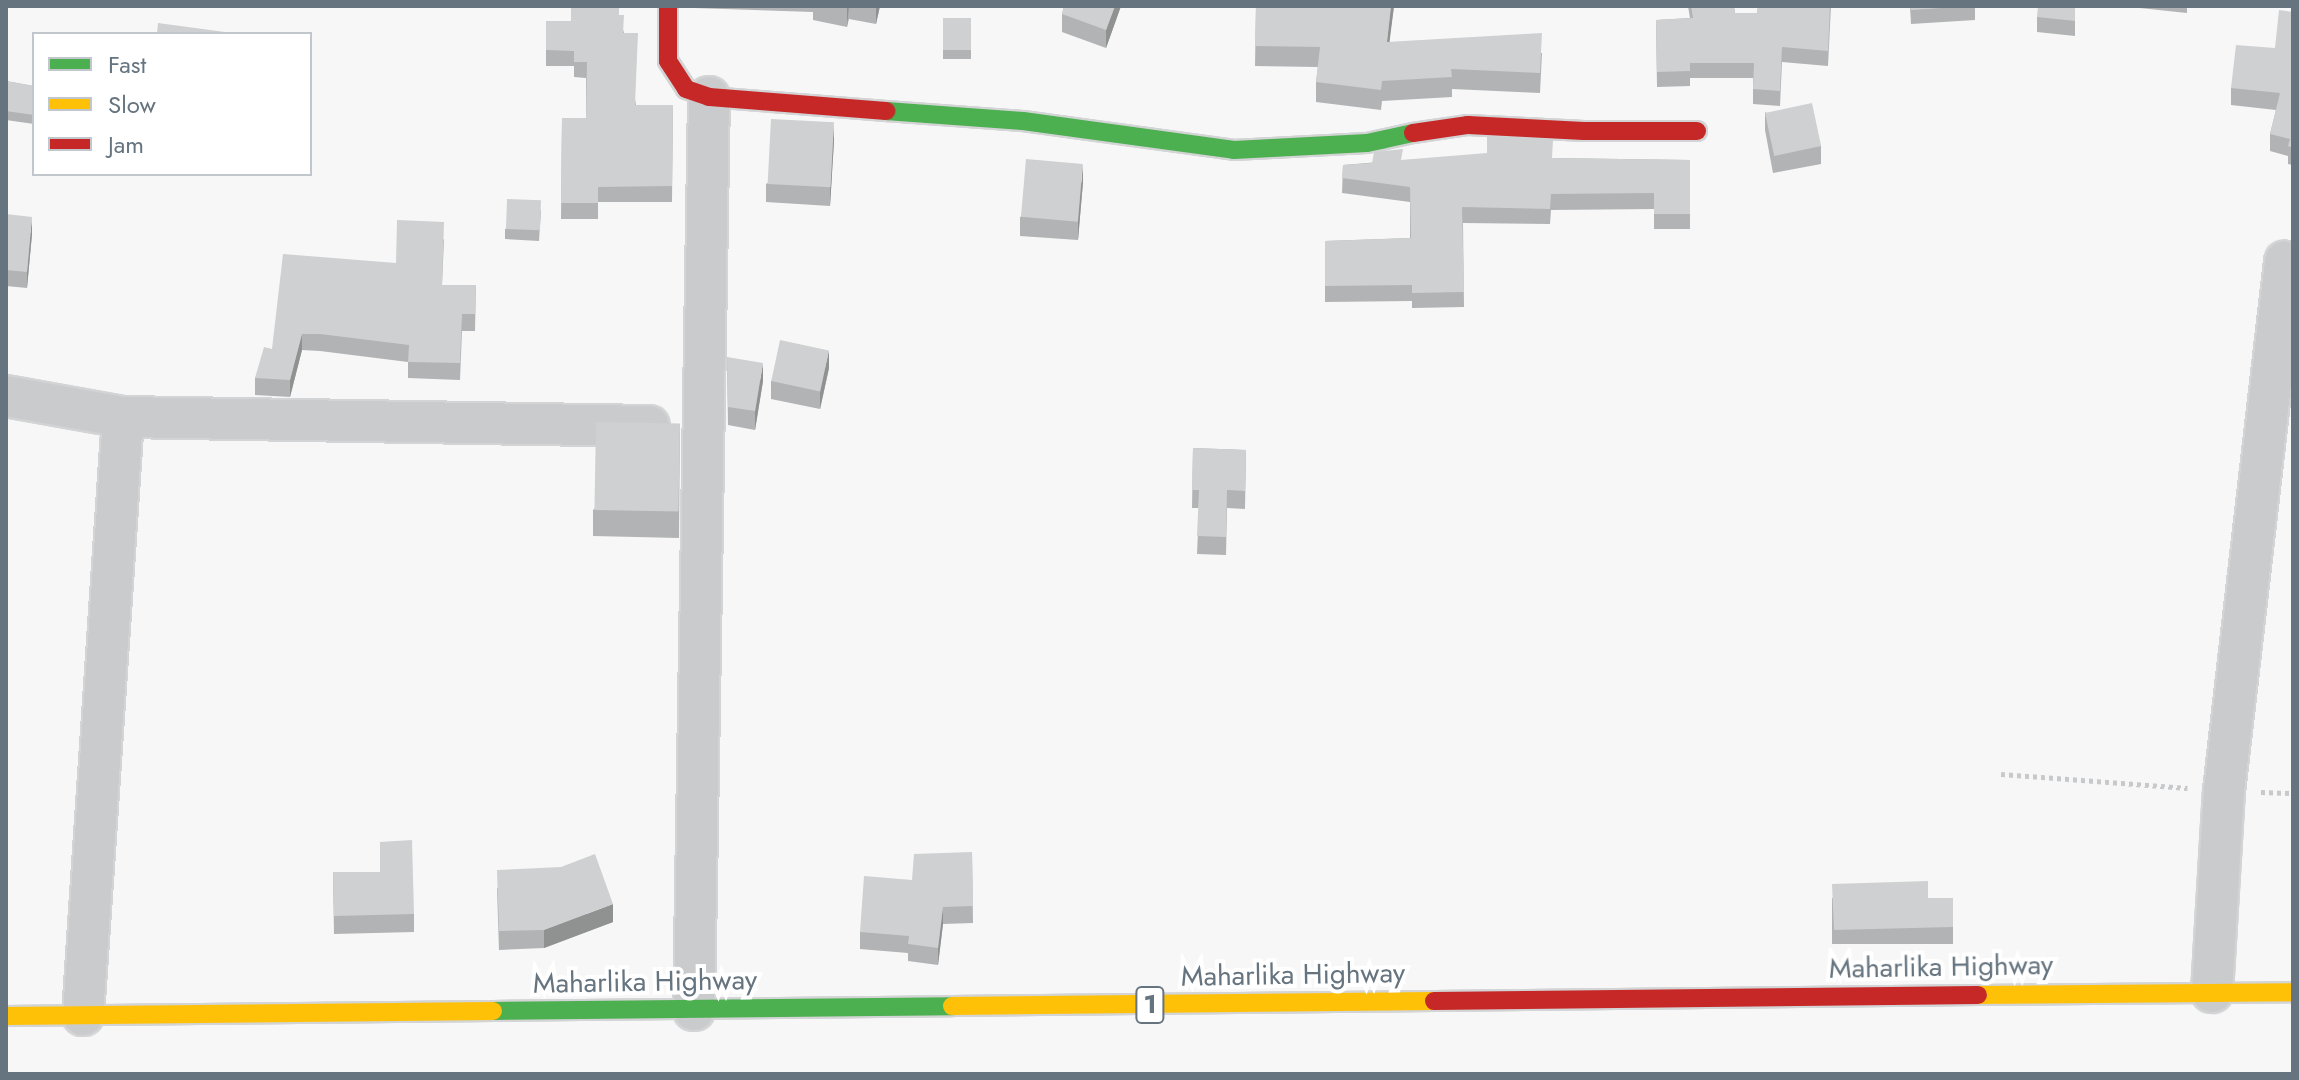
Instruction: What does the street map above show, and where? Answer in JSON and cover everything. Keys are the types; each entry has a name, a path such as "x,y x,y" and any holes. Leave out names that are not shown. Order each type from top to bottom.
{"main road":[{"path":"668,6 668,61 686,89 709,97 1023,121 1234,150 1367,143 1428,129 1468,125 1584,131 1697,131"},
{"name":"Maharlika Highway","path":"6,1016 2293,992"}],"street":[{"path":"694,1010 709,97"},
{"path":"2212,992 2224,791 2285,262"},
{"path":"6,396 123,417 705,427"},
{"path":"83,1015 123,417"}],"path":[{"path":"2001,774 2224,791"}],"building":[{"path":"571,6 619,6 619,15 624,15 623,33 638,33 635,105 673,105 672,186 598,187 598,203 561,203 562,118 586,118 587,62 574,62 574,51 546,50 546,21 571,21"},
{"path":"1064,6 1115,6 1106,30 1062,14"},
{"path":"1256,6 1391,6 1387,42 1542,33 1540,73 1451,69 1452,77 1382,81 1381,90 1316,82 1320,47 1255,46"},
{"path":"1691,6 1734,6 1735,13 1757,13 1758,6 1830,6 1828,51 1782,47 1780,91 1753,89 1754,63 1690,63 1690,71 1657,72 1656,20 1693,18"},
{"path":"1911,6 1974,6 1911,10"},
{"path":"2038,6 2075,6 2075,21 2037,17"},
{"path":"2279,10 2293,12 2293,148 2288,146 2290,139 2270,134 2280,93 2231,88 2236,45 2275,48"},
{"path":"943,18 971,18 971,50 943,50"},
{"path":"158,23 225,32 157,32"},
{"path":"6,81 32,86 32,115 6,111"},
{"path":"1812,103 1821,146 1774,156 1765,113"},
{"path":"771,119 834,122 831,187 768,184"},
{"path":"1487,136 1553,139 1552,158 1690,160 1690,214 1654,214 1654,193 1551,194 1550,209 1462,207 1464,292 1412,293 1412,285 1325,286 1325,241 1411,238 1410,187 1342,178 1343,165 1372,163 1374,152 1403,149 1401,160 1487,153"},
{"path":"1026,159 1083,164 1078,222 1021,217"},
{"path":"507,199 541,200 540,230 506,229"},
{"path":"6,214 32,217 27,272 6,270"},
{"path":"397,220 444,222 442,285 476,285 475,314 462,314 460,363 408,362 409,345 302,334 290,380 255,378 264,347 272,349 283,254 396,263"},
{"path":"780,340 829,350 820,391 771,381"},
{"path":"727,357 763,363 755,411 728,407"},
{"path":"596,422 680,423 678,511 594,510"},
{"path":"1193,448 1246,450 1245,491 1227,490 1226,537 1197,536 1199,490 1192,490"},
{"path":"412,840 414,914 334,916 333,872 380,872 380,842"},
{"path":"972,852 973,906 943,907 938,948 908,944 909,936 860,932 864,876 912,880 914,854"},
{"path":"595,854 613,904 544,930 499,931 497,870 561,867"},
{"path":"1928,881 1928,898 1953,898 1953,927 1834,930 1832,884"}],"traffic: fast":[{"path":"886,111 1023,121 1234,150 1367,143 1413,133"},
{"path":"493,1011 952,1006"}],"traffic: slow":[{"path":"1978,995 2293,992"},
{"path":"952,1006 1434,1001"},
{"path":"6,1016 493,1011"}],"traffic: jam":[{"path":"668,6 668,61 686,89 709,97 886,111"},
{"path":"1413,133 1468,125 1584,131 1697,131"},
{"path":"1434,1001 1978,995"}]}
